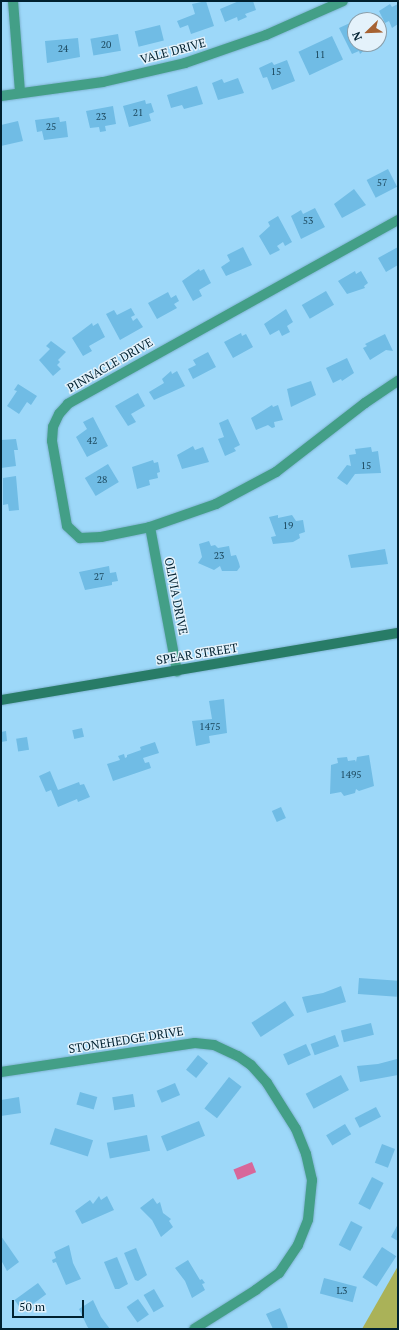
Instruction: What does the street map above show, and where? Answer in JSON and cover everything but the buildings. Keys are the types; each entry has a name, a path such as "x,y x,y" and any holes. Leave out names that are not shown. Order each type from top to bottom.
{"main road":[{"name":"SPEAR STREET","path":"1,700 398,634"}],"street":[{"path":"13,1 20,93"},
{"name":"VALE DRIVE","path":"1,96 102,82 185,63 266,36 343,1"},
{"name":"PINNACLE DRIVE","path":"398,220 101,384 68,404 59,414 53,427 52,441 64,517 72,533 80,538 101,537 150,527 216,504 246,490 276,472 365,402 398,382"},
{"name":"OLIVIA DRIVE","path":"150,527 177,671"},
{"name":"STONEHEDGE DRIVE","path":"1,1072 195,1043 226,1049 251,1065 263,1078 296,1129 306,1154 312,1180 308,1220 298,1245 279,1272 256,1290 194,1329"}],"green space":[{"path":"398,1266 398,1329 362,1329"}],"shaded area":[{"path":"252,1162 256,1172 238,1180 233,1169"}]}
